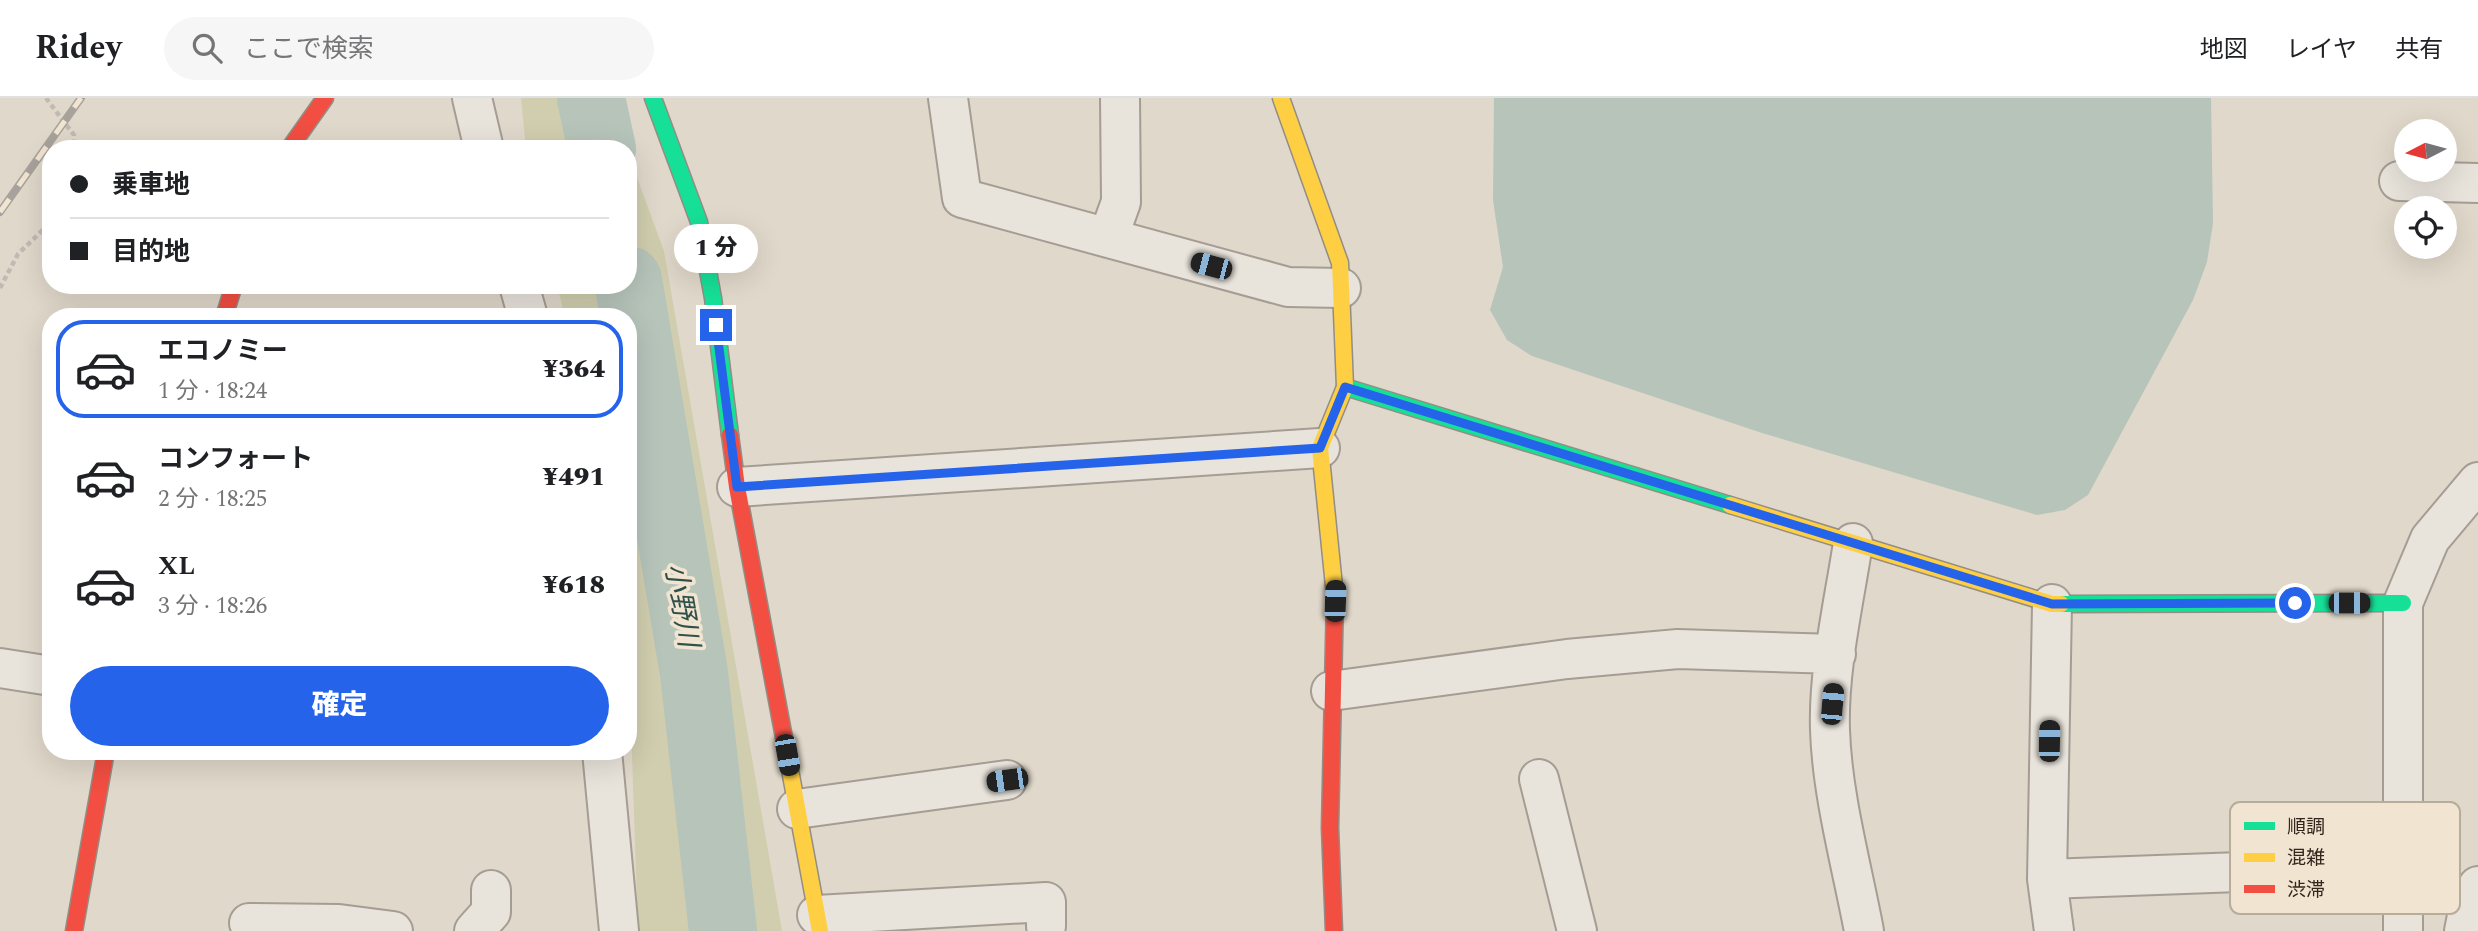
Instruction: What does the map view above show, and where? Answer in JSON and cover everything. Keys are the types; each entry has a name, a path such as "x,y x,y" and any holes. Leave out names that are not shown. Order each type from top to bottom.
{"street":[{"path":"295,140 325,98"},
{"path":"472,98 482,140"},
{"path":"653,98 699,222 713,298 737,487 818,923 1046,902 1046,926"},
{"path":"948,98 962,198 1288,287 1341,288"},
{"path":"1108,238 1121,202 1120,98"},
{"path":"1282,98 1340,262 1345,387 1320,448 1335,578 1330,828 1335,931"},
{"path":"2438,182 2478,183"},
{"path":"1345,387 2052,604 2403,603"},
{"path":"737,487 1320,448"},
{"path":"2403,802 2403,603 2430,539 2478,482"},
{"path":"1853,543 1836,654 1830,730 1864,931"},
{"path":"2052,604 2047,878 2054,931"},
{"path":"1331,691 1567,659 1678,649 1836,654"},
{"path":"0,668 42,675"},
{"path":"74,931 104,760"},
{"path":"603,760 619,931"},
{"path":"1539,779 1577,931"},
{"path":"797,809 1007,780"},
{"path":"2047,878 2230,872"},
{"path":"2464,931 2470,901 2478,886"},
{"path":"474,931 491,912 491,890"},
{"path":"249,923 339,925 388,930"}],"path":[{"path":"47,98 74,135 74,140"},
{"path":"0,288 18,254 42,231"}],"shaded area":[{"path":"521,98 609,98 624,140 525,140"},
{"path":"1494,98 2211,98 2213,223 2207,262 2193,300 2088,495 2065,510 2037,515 1762,433 1532,356 1507,340 1490,310 1503,267 1493,200"},
{"path":"637,178 664,251 782,931 638,931 632,760 637,760 637,308 563,308 559,294 637,294"}],"waterway":[{"name":"小野川","path":"591,98 600,140"},
{"name":"小野川","path":"630,294 633,308"},
{"name":"小野川","path":"637,334 694,673 723,931"}],"railway":[{"path":"51,140 81,98"},
{"path":"0,212 42,153"}],"traffic: fast":[{"path":"653,98 699,222 713,298 730,435"},
{"path":"1345,387 1730,505"},
{"path":"2061,604 2403,603"}],"traffic: slow":[{"path":"1281,98 1340,263 1345,387 1320,448 1335,596"},
{"path":"1730,505 2052,604 2061,604"},
{"path":"785,743 820,931"}],"traffic: jam":[{"path":"295,140 325,98"},
{"path":"227,308 231,294"},
{"path":"730,435 737,487 785,743"},
{"path":"1334,931 1330,828 1335,596"},
{"path":"74,931 104,760"}],"route":[{"path":"716,325 737,487 1320,448 1345,387 2052,604 2295,603"}]}
